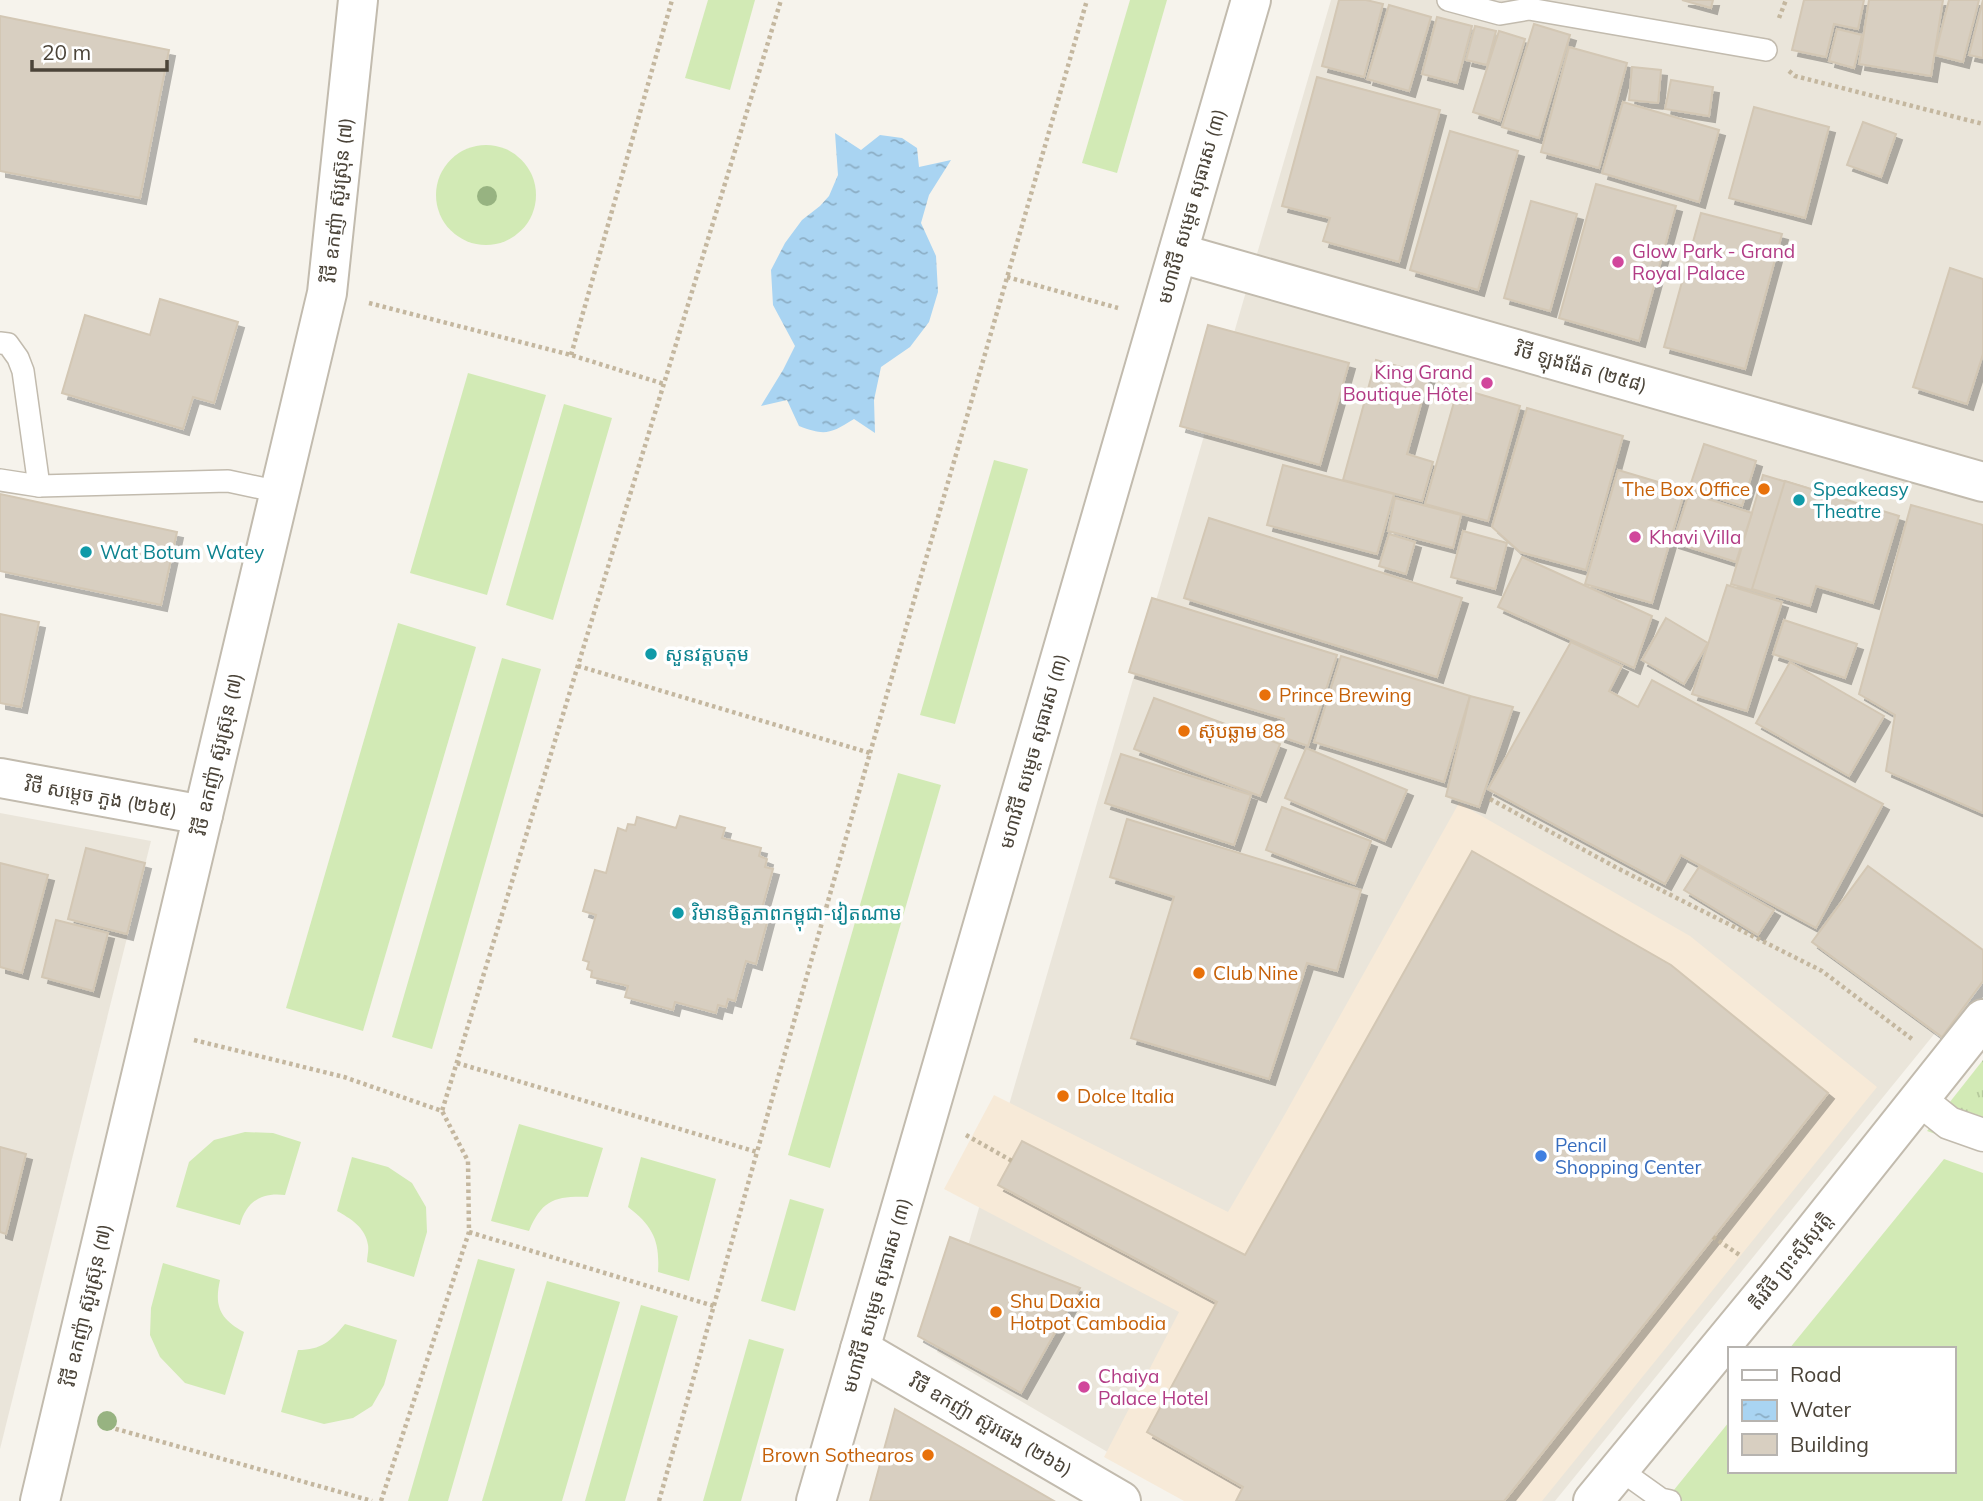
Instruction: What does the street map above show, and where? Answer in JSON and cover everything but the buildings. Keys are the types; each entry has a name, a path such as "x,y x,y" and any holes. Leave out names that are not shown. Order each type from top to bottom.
{"street":[{"name":"វិថី ឧកញ៉ា ស៊ួរស៊្រុន (៧)","path":"40,1501 327,293 358,0"},
{"name":"មហាវិថី សម្តេច សុធារស (៣)","path":"816,1501 1251,0"},
{"name":"វិថី ឡុងង៉ែត (២៥៨)","path":"1178,253 1983,482"},
{"name":"វិថី សម្តេច ភួង (២៦៥)","path":"0,778 203,815"},
{"name":"តីរវិថី ព្រះស៊ីសុវត្តិ","path":"1593,1501 1776,1279 1983,1019"},
{"path":"1919,1099 1949,1123 1983,1135"},
{"name":"វិថី ឧកញ៉ា ស៊ួរផេង (២៦៦)","path":"860,1349 1121,1501"}],"lane":[{"path":"1448,0 1500,14 1529,9 1766,50"},
{"path":"0,343 8,344 19,358 23,371 39,486"},
{"path":"0,480 39,486 228,481 280,492"},
{"path":"1619,1469 1661,1499 1670,1501"}],"path":[{"path":"571,355 672,0"},
{"path":"442,1111 781,0"},
{"path":"659,1501 870,753 1087,0"},
{"path":"1766,50 1795,76 1983,124"},
{"path":"1007,277 1158,320"},
{"path":"327,293 571,355 664,384"},
{"path":"578,666 870,753"},
{"path":"1490,799 1619,869 1822,971 1945,1066"},
{"path":"152,1029 344,1077 442,1111 468,1161 469,1232 380,1501"},
{"path":"457,1063 757,1152"},
{"path":"927,1119 960,1131 1012,1161"},
{"path":"469,1232 714,1306"},
{"path":"60,1413 372,1501"}],"shaded area":[{"path":"1331,0 1983,0 1983,974 1555,1501 1191,1501 937,1352"},
{"name":"Pencil Shopping Center","path":"1459,803 1690,936 1877,1087 1542,1501 1184,1501 1104,1457 1179,1312 944,1189 994,1095 1228,1212"},
{"path":"0,813 151,841 0,1449"}],"green space":[{"path":"708,0 755,0 730,90 685,78"},
{"path":"1130,0 1167,0 1117,173 1082,163"},
{"path":"486,145 505,148 522,159 533,176 536,195 533,214 522,231 505,242 486,245 467,242 450,231 439,214 436,195 439,176 450,159 467,148"},
{"path":"468,373 546,395 487,595 410,573"},
{"path":"564,404 612,418 553,620 506,605"},
{"path":"994,460 1028,469 955,724 920,715"},
{"path":"398,623 476,647 363,1031 286,1008"},
{"path":"502,658 541,669 432,1049 392,1037"},
{"path":"898,773 941,785 830,1168 788,1155"},
{"path":"1983,1060 1983,1151 1927,1131"},
{"path":"519,1124 603,1148 588,1197 551,1202 539,1212 529,1231 491,1221"},
{"path":"245,1132 273,1133 301,1142 285,1195 269,1195 256,1200 246,1210 240,1225 176,1207 189,1162 214,1140"},
{"path":"352,1157 388,1167 412,1183 426,1207 427,1232 414,1277 367,1262 367,1239 352,1220 337,1211"},
{"path":"641,1157 716,1179 689,1281 658,1272 658,1251 653,1235 644,1221 628,1207"},
{"path":"1944,1159 1983,1173 1983,1501 1665,1501 1728,1423 1728,1473 1955,1473 1955,1347 1791,1347"},
{"path":"790,1199 824,1209 795,1311 761,1301"},
{"path":"478,1259 515,1269 448,1501 408,1501"},
{"path":"163,1263 220,1280 218,1297 221,1311 229,1322 244,1332 225,1395 185,1383 160,1357 150,1335 151,1308"},
{"path":"547,1281 620,1302 562,1501 482,1501"},
{"path":"641,1305 678,1316 625,1501 585,1501"},
{"path":"345,1324 397,1340 384,1385 372,1406 353,1418 324,1424 281,1412 298,1350 325,1343"},
{"path":"749,1339 784,1349 741,1501 703,1501"}],"water":[{"path":"835,133 861,150 880,135 902,138 917,148 919,167 951,160 929,195 921,223 936,256 938,292 929,322 910,347 881,367 874,400 875,433 854,419 827,432 815,431 799,426 787,400 761,406 795,346 773,305 771,270 785,243 802,220 829,196 838,175"}],"place":[{"name":"Glow Park - Grand Royal Palace","path":"1618,262"},
{"name":"King Grand Boutique Hôtel","path":"1487,383"},
{"name":"The Box Office","path":"1764,489"},
{"name":"Speakeasy Theatre","path":"1799,500"},
{"name":"Khavi Villa","path":"1635,537"},
{"name":"Wat Botum Watey","path":"86,552"},
{"name":"សួនវត្តបតុម","path":"651,654"},
{"name":"Prince Brewing","path":"1265,695"},
{"name":"ស៊ុបឆ្លាម 88","path":"1184,731"},
{"name":"វិមានមិត្តភាពកម្ពុជា-វៀតណាម","path":"678,913"},
{"name":"Club Nine","path":"1199,973"},
{"name":"Dolce Italia","path":"1063,1096"},
{"name":"Pencil Shopping Center","path":"1541,1156"},
{"name":"Shu Daxia Hotpot Cambodia","path":"996,1312"},
{"name":"Chaiya Palace Hotel","path":"1084,1387"},
{"name":"Brown Sothearos","path":"928,1455"}]}
